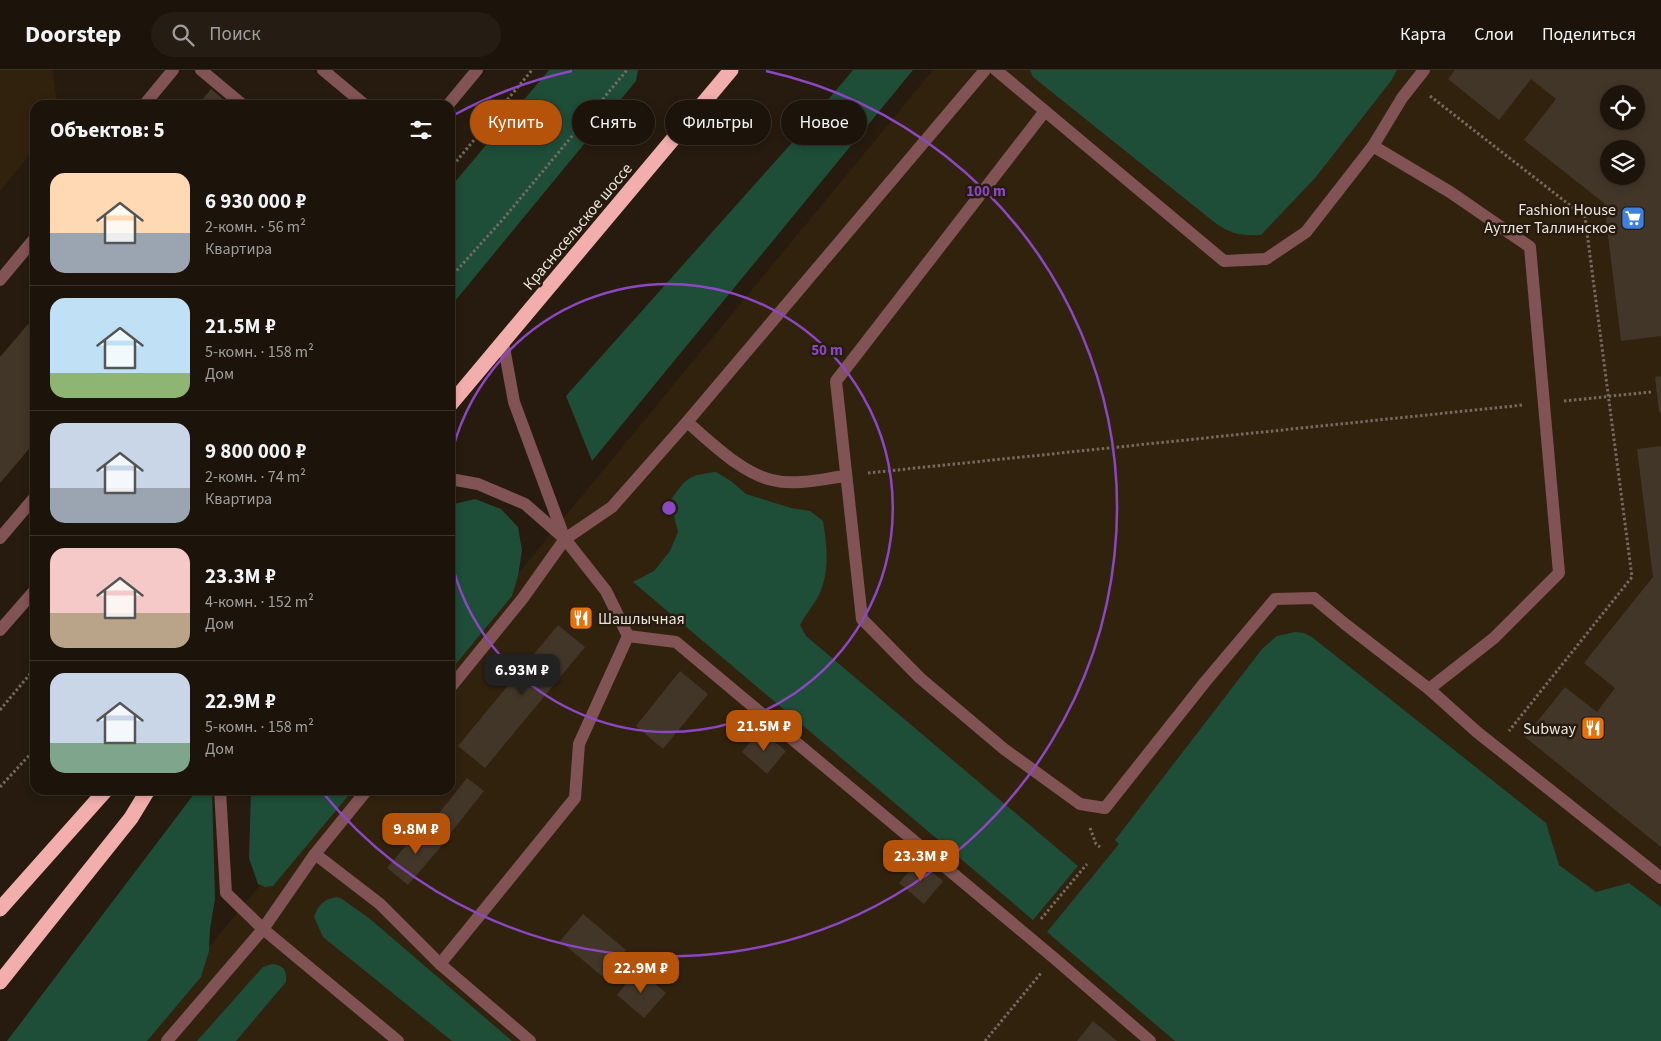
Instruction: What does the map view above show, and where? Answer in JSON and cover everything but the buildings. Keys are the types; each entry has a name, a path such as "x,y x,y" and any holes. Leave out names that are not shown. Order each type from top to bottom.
{"highway":[{"name":"Красносельское шоссе","path":"455,399 731,70"},
{"path":"0,909 102,795"},
{"path":"0,982 130,818 145,795"}],"lane":[{"path":"148,100 173,70"},
{"path":"201,70 237,100"},
{"path":"322,70 359,100"},
{"path":"452,100 477,70"},
{"path":"455,682 524,598 565,539 612,507 687,422 985,70"},
{"path":"996,70 1224,261 1266,259 1306,232 1373,146 1402,98 1424,70"},
{"path":"1046,111 836,381 862,619 920,678 1004,748 1080,804 1105,808 1205,682 1275,599 1314,598 1429,689 1477,732 1661,878"},
{"path":"1373,146 1450,192 1530,247 1559,573 1494,638 1429,689"},
{"path":"0,280 30,244"},
{"path":"503,342 514,402 565,539"},
{"path":"687,422 743,468 772,480 796,482 845,476"},
{"path":"455,480 478,484 525,504 565,539 606,592 628,636"},
{"path":"0,538 30,503"},
{"path":"0,630 30,596"},
{"path":"628,636 676,642 1054,958 1150,1041"},
{"path":"440,964 575,798 579,744 628,636"},
{"path":"220,795 226,893 263,929 398,1041"},
{"path":"167,1041 263,929 315,854 363,795"},
{"path":"315,854 380,904 440,964 530,1041"}],"path":[{"path":"455,163 532,70"},
{"path":"455,272 504,218 627,70"},
{"path":"845,476 1651,392"},
{"path":"0,710 30,674"},
{"path":"0,787 30,754"},
{"path":"1032,940 1035,925 1087,864"},
{"path":"985,1041 1054,958"}],"shaded area":[{"path":"0,70 53,70 56,100 30,100 30,154 0,191"},
{"name":"Fashion House Аутлет Таллинское","path":"933,70 1661,70 1661,1041 131,1041 335,795 455,795 455,650"}],"green space":[{"path":"549,70 638,70 636,81 620,100 572,100 572,145 583,145 455,301 455,182 486,145 562,145 562,100 524,100"},
{"path":"853,70 913,70 867,126 867,100 828,100"},
{"path":"1030,70 1397,70 1391,81 1315,178 1261,235 1254,235 1231,232 1214,222 1033,77"},
{"path":"790,145 851,145 592,461 566,396"},
{"path":"716,472 731,481 746,494 791,508 810,511 823,521 826,549 825,577 819,595 800,625 806,636 1078,866 1033,920 633,582 654,571 670,551 678,532 670,501 688,479"},
{"path":"475,499 501,509 518,527 522,550 518,576 512,596 455,665 455,504"},
{"path":"1295,632 1304,633 1312,637 1546,823 1559,865 1596,892 1629,883 1661,907 1661,1041 1175,1041 1047,932 1119,844 1115,840 1262,649 1277,636"},
{"path":"193,795 212,795 215,899 210,929 209,951 201,977 147,1041 7,1041"},
{"path":"251,795 349,795 273,886 265,887 258,884 249,858"},
{"path":"337,897 369,918 512,1041 452,1041 323,937 314,917 322,903"},
{"path":"272,964 284,969 286,982 236,1041 197,1041 263,967"}],"place":[{"name":"Fashion House Аутлет Таллинское","path":"1633,218"},
{"name":"Шашлычная","path":"581,618"},
{"name":"Subway","path":"1593,728"}]}
